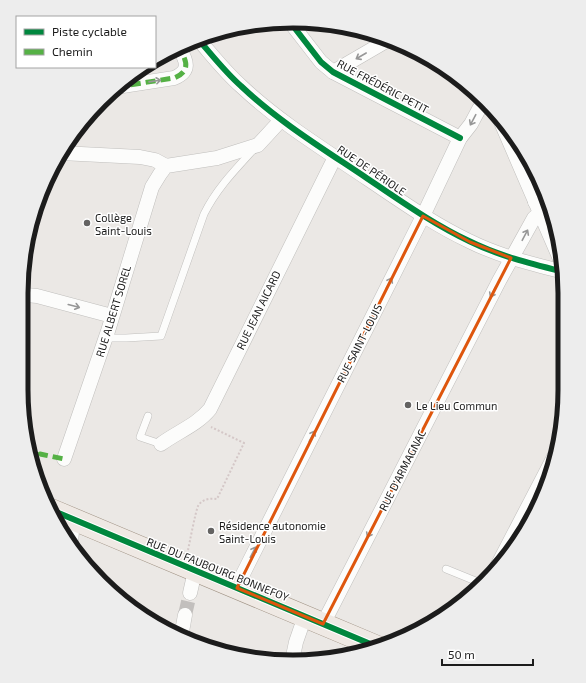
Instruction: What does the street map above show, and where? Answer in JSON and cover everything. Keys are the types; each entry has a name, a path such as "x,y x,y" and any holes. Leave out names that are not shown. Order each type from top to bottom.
{"main road":[{"name":"RUE DU FAUBOURG BONNEFOY","path":"59,514 370,644"}],"street":[{"name":"RUE FRÉDÉRIC PETIT","path":"295,28 321,62 333,72 460,138"},
{"path":"333,72 382,43"},
{"name":"RUE DE PÉRIOLE","path":"202,44 240,85 281,120 423,216 470,242 511,258 557,270"},
{"path":"131,84 174,78 182,75 186,65 182,52"},
{"name":"RUE SAINT-LOUIS","path":"237,588 423,216 460,138 471,124 481,107"},
{"path":"68,153 140,157 155,160 166,166 217,158 258,145 281,120"},
{"path":"513,146 541,204 551,232"},
{"name":"RUE JEAN AICARD","path":"161,444 204,416 210,409 335,157"},
{"name":"RUE ALBERT SOREL","path":"64,459 105,338 152,187 166,166"},
{"name":"RUE D'ARMAGNAC","path":"293,655 296,642 314,620 541,204"},
{"path":"28,295 37,296 112,316"},
{"path":"510,541 543,478"},
{"path":"72,535 73,520"},
{"path":"190,569 190,593"},
{"path":"181,630 185,615"}],"lane":[{"path":"105,338 161,336 204,214 221,185 258,145"},
{"path":"148,416 140,438 161,444"},
{"path":"446,568 476,581"}],"path":[{"path":"190,569 190,543 198,506 204,500 218,498 244,443 208,425 204,416"}],"highlighted area":[{"path":"423,216 470,242 511,258 323,624 237,588"}],"tunnel":[{"path":"185,615 190,593"}],"marked path":[{"path":"130,85 174,78 179,75 183,72 186,65 182,53"},
{"path":"38,461 40,454 64,459"}],"cycle path":[{"path":"295,28 321,62 333,72 460,138"},
{"path":"202,44 230,75 271,112 417,212 456,234 492,251 557,270"},
{"path":"59,513 370,644"}],"place":[{"name":"Collège Saint-Louis","path":"87,223"},
{"name":"Le Lieu Commun","path":"408,405"},
{"name":"Résidence autonomie Saint-Louis","path":"211,531"}]}
